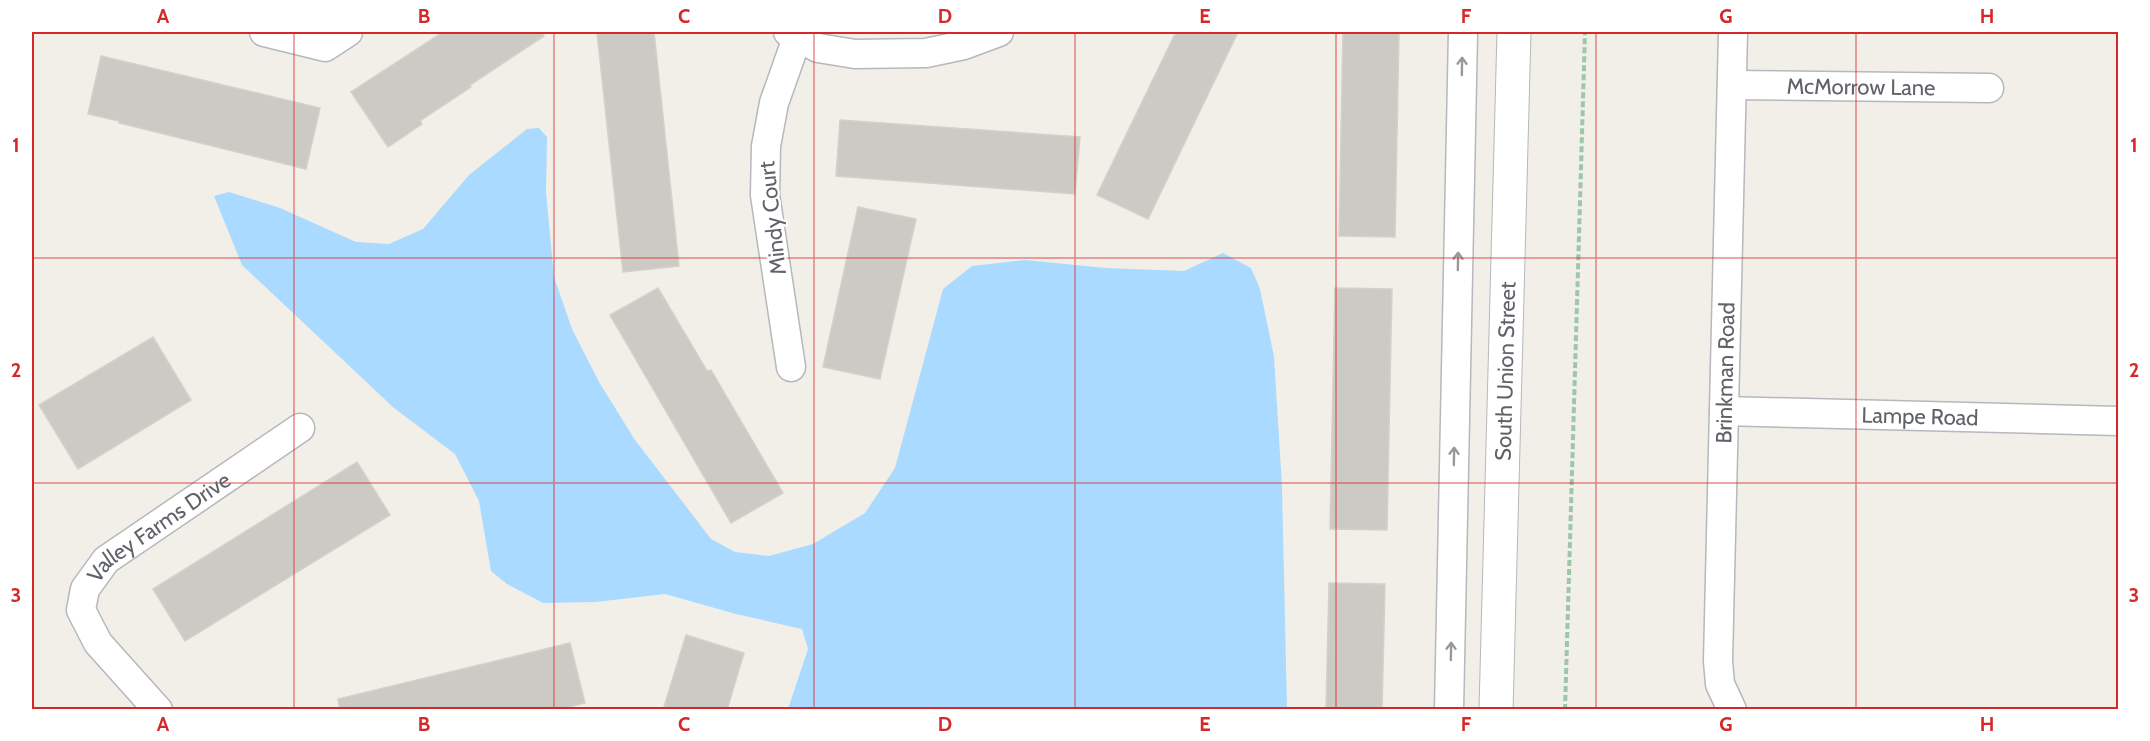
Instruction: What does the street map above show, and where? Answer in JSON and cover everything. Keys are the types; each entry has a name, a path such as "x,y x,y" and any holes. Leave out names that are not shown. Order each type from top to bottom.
{"street":[{"path":"264,32 325,47 348,32"},
{"path":"792,35 818,48 855,54 926,53 964,45 999,32"},
{"path":"1449,710 1463,32"},
{"name":"South Union Street","path":"1496,710 1514,32"},
{"name":"Brinkman Road","path":"1732,710 1720,684 1718,661 1733,32"},
{"name":"Mindy Court","path":"791,367 765,195 766,146 774,103 792,35"},
{"name":"McMorrow Lane","path":"1731,86 1989,88"},
{"name":"Lampe Road","path":"1724,411 2118,422"},
{"name":"Valley Farms Drive","path":"158,710 98,643 81,610 85,590 106,560 300,428"}],"path":[{"path":"1566,710 1585,32"}],"water":[{"path":"539,128 547,137 546,192 554,277 572,329 599,382 635,440 711,539 735,552 769,556 813,544 865,513 895,468 943,289 972,266 1024,260 1106,268 1184,271 1223,253 1251,268 1260,289 1274,357 1282,487 1287,709 788,709 808,649 802,629 736,614 665,594 595,602 543,603 507,584 491,571 479,501 455,454 394,408 242,265 214,196 229,192 280,208 356,242 389,244 423,229 469,175 527,129"}],"building":[{"path":"443,32 541,32 544,36 470,85 471,87 420,121 422,124 388,147 351,92"},
{"path":"654,32 679,266 623,272 597,33"},
{"path":"1176,32 1238,32 1148,219 1097,195"},
{"path":"1343,32 1399,32 1395,237 1339,236"},
{"path":"101,56 320,108 306,169 88,114"},
{"path":"840,120 1080,137 1075,194 836,176"},
{"path":"858,207 916,219 880,379 823,367"},
{"path":"658,288 707,371 711,370 783,493 731,523 610,315"},
{"path":"1335,288 1392,289 1387,530 1330,529"},
{"path":"153,337 191,400 78,469 39,405"},
{"path":"357,462 390,515 185,641 153,589"},
{"path":"1329,583 1385,584 1382,710 1326,710"},
{"path":"686,635 744,653 727,710 663,710"},
{"path":"570,643 585,703 557,710 340,710 338,699"}]}
